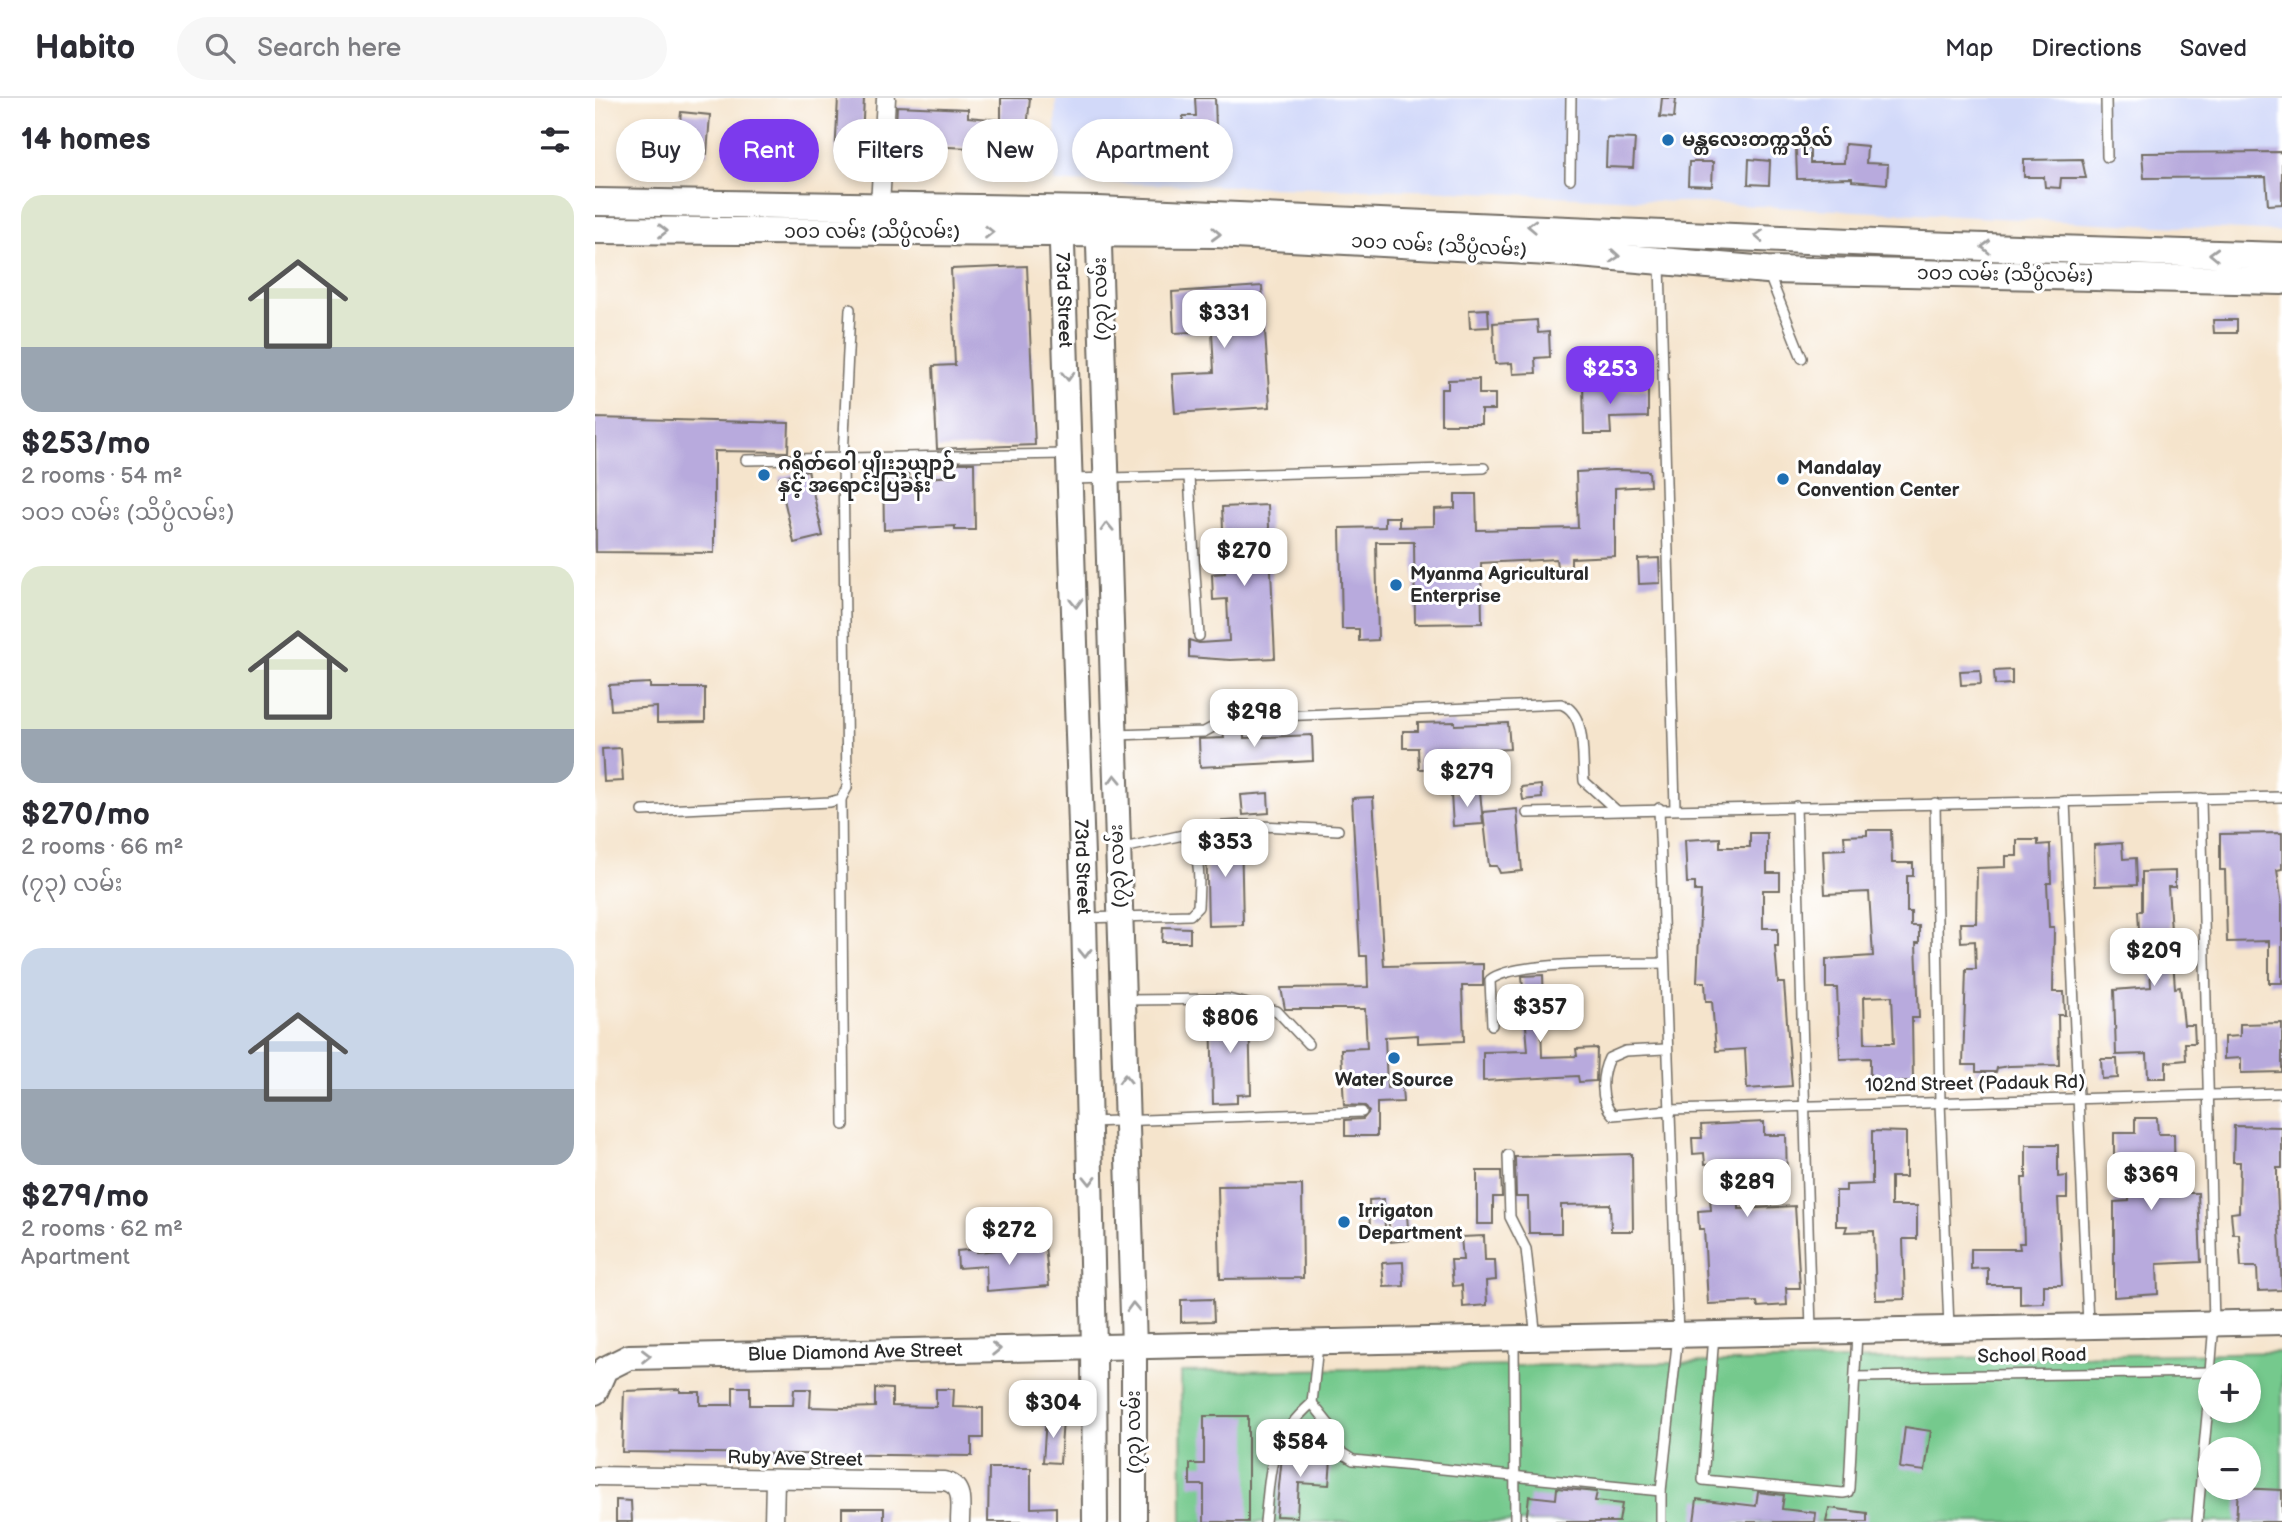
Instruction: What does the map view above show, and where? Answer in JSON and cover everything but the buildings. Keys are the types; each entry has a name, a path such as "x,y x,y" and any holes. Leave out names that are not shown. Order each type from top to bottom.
{"main road":[{"name":"၁၀၁ လမ်း (သိပ္ပံလမ်း)","path":"595,202 880,206 1062,221"},
{"name":"73rd Street","path":"1062,221 1084,918 1094,1348 1095,1522"},
{"name":"၁၀၁ လမ်း (သိပ္ပံလမ်း)","path":"595,230 1099,221 1568,240 1660,232 1922,259 2282,281"},
{"name":"(၇၃) လမ်း","path":"1099,221 1134,1347 1133,1522"},
{"name":"၁၀၁ လမ်း (သိပ္ပံလမ်း)","path":"1568,240 1660,260 1767,270 1922,259 2282,256"},
{"name":"Blue Diamond Ave Street","path":"595,1392 605,1369 629,1357 2282,1322"}],"street":[{"path":"880,206 886,98"},
{"name":"Ruby Ave Street","path":"595,1476 951,1482 960,1492 960,1522"},
{"path":"774,1522 775,1480"}],"lane":[{"path":"1570,179 1571,98"},
{"path":"2106,98 2107,157"},
{"path":"1660,232 1675,808"},
{"path":"1767,270 1802,358"},
{"path":"844,1125 841,799 847,788 843,458 850,309"},
{"path":"746,460 1071,453"},
{"path":"1072,479 1484,468"},
{"path":"1189,477 1199,635"},
{"path":"1114,735 1204,732 1230,718 1561,704 1571,707 1578,718 1584,781 1616,810"},
{"path":"1527,813 1659,808 2282,797"},
{"path":"643,811 841,799"},
{"path":"2201,799 2214,1324 2211,1360"},
{"path":"2065,801 2088,1326"},
{"path":"1935,803 1940,1102 1949,1329"},
{"path":"1796,806 1811,1332"},
{"path":"1659,808 1665,1049 1670,1110 1678,1335 1661,1491 1661,1522"},
{"path":"1118,849 1183,835 1194,828 1243,825 1338,830"},
{"path":"1084,918 1189,915 1198,907 1200,871 1194,847 1183,835"},
{"path":"1492,1025 1490,980 1499,972 1537,967 1664,963"},
{"path":"1123,1000 1228,999 1277,1011 1308,1044"},
{"name":"102nd Street (Padauk Rd)","path":"1665,1049 1625,1051 1609,1058 1604,1069 1604,1086 1606,1108 1613,1115 1670,1110 2282,1093"},
{"path":"1089,1122 1361,1112"},
{"path":"1508,1155 1510,1217 1525,1249 1525,1339 1515,1474 1515,1522"},
{"path":"1714,1335 1703,1476 1707,1481 1848,1492 1857,1332"},
{"path":"1265,1522 1274,1451 1288,1424 1312,1403 1318,1343"},
{"name":"School Road","path":"1854,1377 2198,1372"},
{"path":"1312,1403 1331,1427 1339,1451 1353,1460 1426,1469 1515,1474 1661,1491"},
{"path":"2197,1522 2206,1423"}],"shaded area":[{"name":"မန္တလေးတက္ကသိုလ်","path":"1056,98 2282,98 2282,232 1453,191 1054,182 1058,182 1058,119 1056,119"}],"green space":[{"path":"2282,1352 2282,1522 1182,1522 1181,1372"}],"place":[{"name":"မန္တလေးတက္ကသိုလ်","path":"1668,140"},
{"name":"ဂရိတ်ဝေါ ပျိုးဥယျာဉ် နှင့် အရောင်းပြခန်း","path":"764,475"},
{"name":"Mandalay Convention Center","path":"1783,479"},
{"name":"Myanma Agricultural Enterprise","path":"1396,585"},
{"name":"Water Source","path":"1394,1058"},
{"name":"Irrigaton Department","path":"1344,1222"}]}
